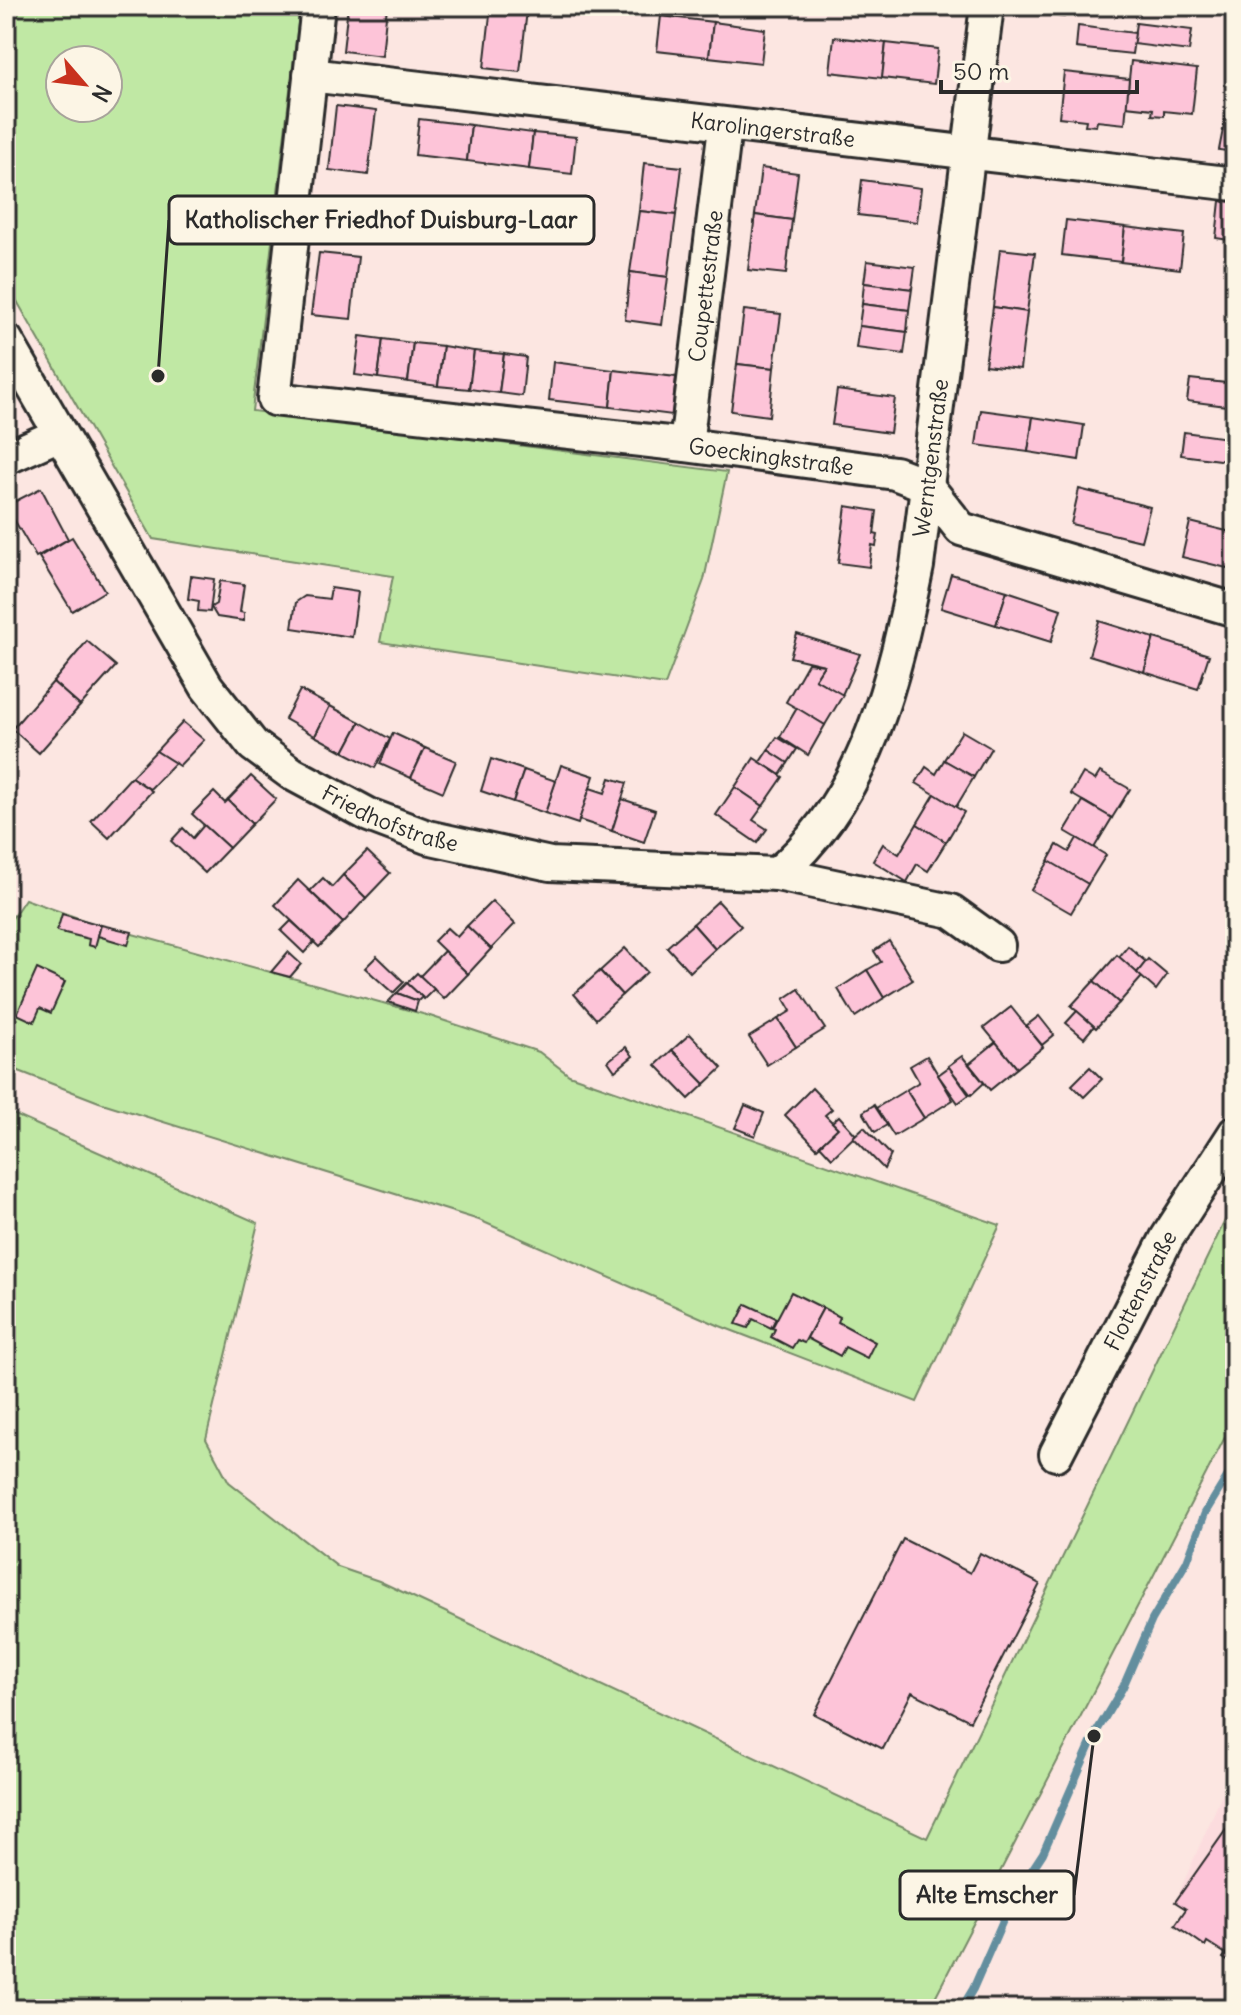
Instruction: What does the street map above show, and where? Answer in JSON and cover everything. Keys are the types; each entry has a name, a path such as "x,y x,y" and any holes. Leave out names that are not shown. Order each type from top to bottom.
{"street":[{"path":"310,75 318,6"},
{"name":"Werntgenstraße","path":"777,874 807,849 860,765 882,713 901,646 917,566 987,6"},
{"name":"Karolingerstraße","path":"310,75 725,127 971,151 1235,184"},
{"name":"Goeckingkstraße","path":"310,75 274,399 686,445 895,473 926,485"},
{"name":"Coupettestraße","path":"686,445 725,127"},
{"name":"Friedhofstraße","path":"6,340 207,687 253,745 291,773 369,815 427,837 517,858 619,869 777,874 951,911 998,945"},
{"path":"6,458 60,434"},
{"path":"926,485 961,529 1235,610"},
{"name":"Flottenstraße","path":"1056,1454 1167,1238 1235,1133"}],"shaded area":[{"path":"1235,1765 1235,1943 1175,1902"}],"green space":[{"path":"6,6 300,6 252,411 727,472 704,580 665,685 380,642 393,576 153,539 6,282"},
{"path":"25,899 89,922 430,1016 539,1052 569,1075 1000,1225 917,1402 720,1326 479,1220 99,1102 6,1066 6,927"},
{"path":"6,1111 258,1223 206,1439 229,1482 338,1567 379,1581 927,1838 1232,1206 1235,1208 1235,1418 929,2009 6,2009"}],"building":[{"path":"348,6 387,6 382,56 343,51"},
{"path":"491,6 527,10 520,72 484,68"},
{"path":"1031,6 1065,6 1064,17 1030,13"},
{"path":"661,16 713,22 709,57 657,51"},
{"path":"713,22 765,29 761,63 709,57"},
{"path":"1136,23 1192,30 1189,51 1133,44"},
{"path":"1078,26 1135,33 1132,54 1076,48"},
{"path":"834,37 886,43 882,78 830,72"},
{"path":"886,43 938,49 934,84 882,78"},
{"path":"1131,61 1197,69 1192,114 1164,111 1164,116 1152,115 1153,109 1126,106"},
{"path":"1064,72 1129,79 1125,124 1097,121 1096,126 1085,125 1086,120 1059,117"},
{"path":"1230,94 1235,95 1235,152 1219,150"},
{"path":"336,106 376,111 368,175 329,170"},
{"path":"419,119 471,125 467,161 415,155"},
{"path":"471,125 533,133 529,169 467,161"},
{"path":"533,133 576,137 572,174 529,169"},
{"path":"644,163 682,167 676,215 639,211"},
{"path":"761,168 798,173 792,220 755,215"},
{"path":"862,180 921,188 917,222 858,215"},
{"path":"1220,201 1235,202 1235,241 1216,238"},
{"path":"639,211 676,215 668,277 630,272"},
{"path":"755,215 792,220 786,274 748,270"},
{"path":"1066,220 1125,227 1121,262 1062,255"},
{"path":"1125,227 1184,234 1180,269 1121,262"},
{"path":"1000,249 1035,253 1027,312 993,307"},
{"path":"319,253 358,257 351,319 311,315"},
{"path":"867,261 915,267 912,289 864,283"},
{"path":"630,272 668,277 662,325 625,320"},
{"path":"864,283 912,289 909,310 862,304"},
{"path":"862,304 909,310 907,332 859,326"},
{"path":"993,307 1027,312 1020,369 985,365"},
{"path":"744,310 781,314 774,368 737,364"},
{"path":"859,326 907,332 904,354 856,348"},
{"path":"360,336 383,339 378,378 355,375"},
{"path":"383,339 413,343 408,382 378,378"},
{"path":"413,343 443,346 438,386 408,382"},
{"path":"443,346 474,351 469,389 438,386"},
{"path":"474,351 504,354 499,393 469,389"},
{"path":"504,354 526,357 522,396 499,393"},
{"path":"553,362 614,370 610,407 549,400"},
{"path":"737,364 774,368 769,416 731,411"},
{"path":"614,370 676,377 672,415 610,407"},
{"path":"1190,379 1235,384 1235,407 1187,401"},
{"path":"837,390 895,398 890,433 832,425"},
{"path":"981,410 1033,417 1028,452 976,445"},
{"path":"1033,417 1084,425 1079,460 1028,452"},
{"path":"1184,432 1235,439 1235,462 1181,455"},
{"path":"41,488 68,539 36,557 6,506"},
{"path":"1079,489 1150,507 1141,541 1071,524"},
{"path":"846,506 877,511 874,534 878,535 876,546 872,545 869,567 838,563"},
{"path":"1190,522 1235,533 1235,570 1182,557"},
{"path":"72,537 105,591 72,611 39,557"},
{"path":"951,574 1007,591 996,625 941,608"},
{"path":"191,576 214,579 210,612 198,611 199,601 188,599"},
{"path":"220,581 244,584 240,612 244,613 244,621 217,617 211,607 216,604"},
{"path":"331,588 358,592 352,637 292,628 296,602 305,596 329,599"},
{"path":"1007,591 1061,609 1051,642 996,625"},
{"path":"1099,621 1154,638 1144,672 1089,655"},
{"path":"797,634 860,654 842,695 815,679 824,665 790,657"},
{"path":"1154,638 1209,655 1198,689 1144,672"},
{"path":"87,641 116,666 80,706 53,682"},
{"path":"808,663 824,665 815,679 843,695 825,725 786,702"},
{"path":"53,682 80,706 39,753 12,729"},
{"path":"300,690 330,706 315,736 285,719"},
{"path":"330,706 360,722 344,752 315,736"},
{"path":"797,708 825,725 808,755 780,737"},
{"path":"183,722 204,740 179,766 156,751"},
{"path":"360,722 390,739 375,768 344,752"},
{"path":"962,731 991,748 974,777 944,760"},
{"path":"393,733 425,748 411,778 380,764"},
{"path":"777,737 797,749 788,763 768,750"},
{"path":"425,748 456,761 443,792 411,778"},
{"path":"768,750 788,763 780,775 760,762"},
{"path":"156,751 175,763 150,789 131,777"},
{"path":"754,758 783,777 763,806 735,787"},
{"path":"491,759 524,770 513,802 481,791"},
{"path":"944,760 974,777 956,807 916,783 926,767 936,774"},
{"path":"561,765 594,776 578,824 545,813"},
{"path":"524,770 556,781 545,813 513,802"},
{"path":"1100,772 1130,789 1112,818 1071,794 1083,773 1095,780"},
{"path":"251,776 276,799 252,824 228,800"},
{"path":"131,777 152,791 109,838 91,821"},
{"path":"610,778 627,783 612,831 579,820 590,788 605,793"},
{"path":"735,787 763,806 753,820 767,829 757,843 716,815"},
{"path":"214,792 225,803 228,800 252,824 229,848 192,814"},
{"path":"935,794 964,812 946,842 917,824"},
{"path":"622,799 655,810 644,842 612,831"},
{"path":"1083,801 1112,818 1094,848 1065,831"},
{"path":"917,824 946,842 928,871 917,864 907,882 873,861 883,844 899,854"},
{"path":"204,825 229,848 205,873 171,841 183,828 193,838"},
{"path":"1077,838 1106,855 1088,884 1048,861 1057,845 1069,852"},
{"path":"367,851 390,873 366,898 343,875"},
{"path":"1049,861 1088,884 1071,913 1031,890"},
{"path":"343,875 366,898 343,923 310,891 323,878 332,887"},
{"path":"298,880 343,923 319,947 275,905"},
{"path":"492,901 515,924 491,949 467,926"},
{"path":"718,901 741,926 715,949 693,924"},
{"path":"62,914 101,925 95,947 88,945 89,939 57,931"},
{"path":"291,921 314,942 304,953 281,931"},
{"path":"693,924 715,949 690,972 667,947"},
{"path":"101,925 132,932 128,945 98,936"},
{"path":"467,926 491,949 468,974 434,941 447,928 457,937"},
{"path":"889,941 913,980 884,998 867,970 881,962 874,951"},
{"path":"1128,946 1146,962 1137,973 1119,957"},
{"path":"625,948 647,972 622,995 600,971"},
{"path":"444,951 468,974 444,999 420,976"},
{"path":"288,952 301,964 290,977 271,972"},
{"path":"1117,955 1142,977 1119,1003 1094,981"},
{"path":"377,956 404,982 393,993 365,968"},
{"path":"1148,959 1167,975 1156,990 1137,973"},
{"path":"37,969 65,982 51,1013 40,1008 34,1022 17,1014"},
{"path":"867,970 884,998 855,1017 838,989"},
{"path":"600,971 622,995 596,1019 574,994"},
{"path":"417,973 434,989 424,999 407,983"},
{"path":"1094,981 1119,1003 1096,1028 1071,1006"},
{"path":"407,983 422,997 418,1001 397,993"},
{"path":"799,989 825,1029 796,1047 778,1019 791,1011 784,999"},
{"path":"397,993 418,1001 415,1011 388,1002"},
{"path":"1011,1007 1043,1047 1017,1068 984,1028"},
{"path":"1077,1011 1094,1026 1084,1038 1066,1023"},
{"path":"1039,1016 1054,1035 1042,1045 1026,1026"},
{"path":"778,1019 796,1047 767,1065 749,1037"},
{"path":"690,1034 722,1068 705,1084 672,1050"},
{"path":"996,1042 1017,1068 990,1090 969,1064"},
{"path":"626,1047 633,1056 615,1071 608,1061"},
{"path":"672,1050 705,1084 689,1099 656,1065"},
{"path":"927,1056 953,1100 924,1118 906,1090 919,1082 910,1066"},
{"path":"962,1056 984,1083 971,1095 948,1066"},
{"path":"949,1067 969,1095 958,1103 938,1075"},
{"path":"1090,1067 1102,1079 1084,1097 1072,1085"},
{"path":"812,1088 832,1109 825,1115 838,1128 817,1148 785,1115"},
{"path":"906,1090 924,1118 894,1136 876,1108"},
{"path":"745,1105 764,1113 755,1136 735,1128"},
{"path":"874,1105 887,1125 875,1132 863,1112"},
{"path":"839,1116 856,1135 832,1158 820,1145 838,1128 832,1122"},
{"path":"864,1127 891,1155 884,1169 853,1137"},
{"path":"791,1292 823,1308 804,1343 797,1340 792,1348 771,1337 775,1329 772,1328"},
{"path":"746,1304 776,1318 771,1328 753,1319 748,1328 736,1324"},
{"path":"823,1308 840,1317 838,1322 875,1342 867,1358 845,1347 840,1356 807,1338"},
{"path":"903,1539 970,1573 980,1553 1040,1584 970,1721 912,1692 883,1749 814,1714"},
{"path":"1235,1817 1235,1966 1223,1958 1226,1954 1207,1942 1205,1946 1175,1925 1186,1909 1175,1902"}],"waterway":[{"path":"961,2009 973,1989 1011,1902 1043,1853 1094,1736 1123,1687 1152,1620 1187,1561 1205,1513 1235,1464"}],"place":[{"name":"Katholischer Friedhof Duisburg-Laar","path":"158,376"},
{"name":"Alte Emscher","path":"1094,1736"}]}
